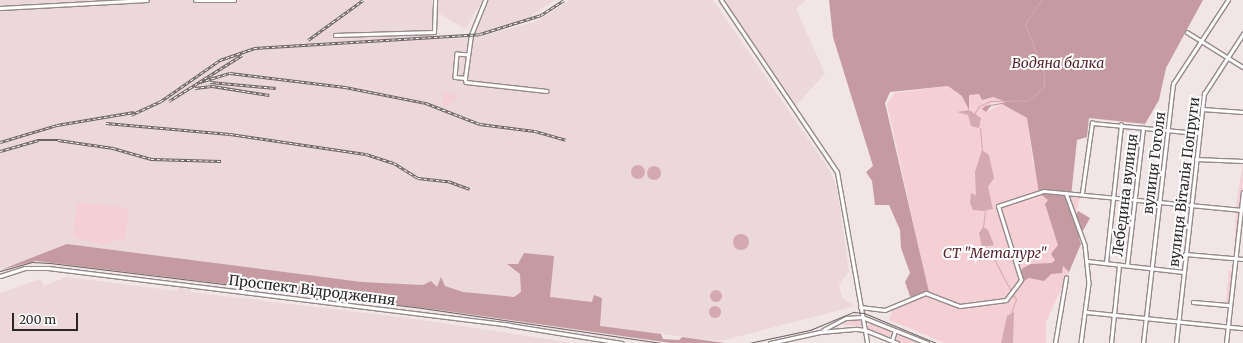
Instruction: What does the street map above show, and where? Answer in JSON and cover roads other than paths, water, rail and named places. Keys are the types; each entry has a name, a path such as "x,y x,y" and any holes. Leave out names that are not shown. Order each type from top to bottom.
{"street":[{"path":"0,8 147,0"},
{"path":"195,0 234,0"},
{"path":"335,35 434,32 435,0"},
{"path":"485,0 468,55 465,78 466,82 546,91"},
{"path":"721,0 837,172 867,343"},
{"name":"вулиця Гоголя","path":"1144,343 1173,84 1228,0"},
{"path":"1187,32 1243,67"},
{"name":"вулиця Віталія Попруги","path":"1176,343 1189,205 1204,94 1243,34"},
{"path":"465,78 455,76 456,61 457,54 468,55"},
{"path":"1202,109 1243,112"},
{"path":"1082,193 1092,123 1198,133"},
{"path":"1106,263 1121,125"},
{"name":"Лебедина вулиця","path":"1127,265 1143,128"},
{"path":"1196,159 1243,161"},
{"path":"861,311 885,310 926,293 960,306 1006,300 1021,280 998,206 1044,191 1082,193 1135,200 1242,210"},
{"path":"1226,343 1243,192"},
{"path":"1066,193 1085,245 1087,261 1087,312 1081,343"},
{"path":"1184,254 1243,259"},
{"path":"1087,261 1119,266 1127,265 1183,272"},
{"name":"Лебедина вулиця","path":"1111,343 1119,266"},
{"name":"Проспект Відродження","path":"0,276 25,268 48,268 510,325 622,343"},
{"path":"1055,343 1066,278"},
{"path":"1193,302 1230,305"},
{"path":"860,307 867,310"},
{"path":"1087,312 1146,318 1177,324 1243,328"},
{"path":"820,332 846,318 862,317 928,343"},
{"path":"772,343 820,332 865,330 898,343"},
{"path":"892,340 895,330"}],"waterway":[{"path":"974,114 979,106 990,101 1029,100 1044,86 1044,73 1025,24 1041,0"},
{"path":"980,128 982,150"},
{"path":"983,227 985,211"},
{"path":"988,248 1011,291"},
{"path":"1011,313 1016,299 1012,294"}],"tram line":[{"path":"0,271 32,262 50,263 422,308 661,343"},
{"path":"749,343 810,330 853,312 864,313 936,343"}],"railway":[{"path":"308,40 363,0"},
{"path":"131,115 161,101 220,60 254,48 480,34 541,15 564,0"},
{"path":"169,101 242,55"},
{"path":"200,82 230,73 345,87 426,103 480,124 535,131 566,140"},
{"path":"210,82 276,88"},
{"path":"195,88 212,86 269,95"},
{"path":"0,142 57,125 134,112"},
{"path":"106,123 230,134 366,154 394,163 418,178 448,181 470,189"},
{"path":"0,151 38,140 58,140 113,148 151,159 221,161"}],"park label":[{"name":"Водяна балка","path":"1058,63"},
{"name":"СТ \"Металург\"","path":"995,253"}]}
